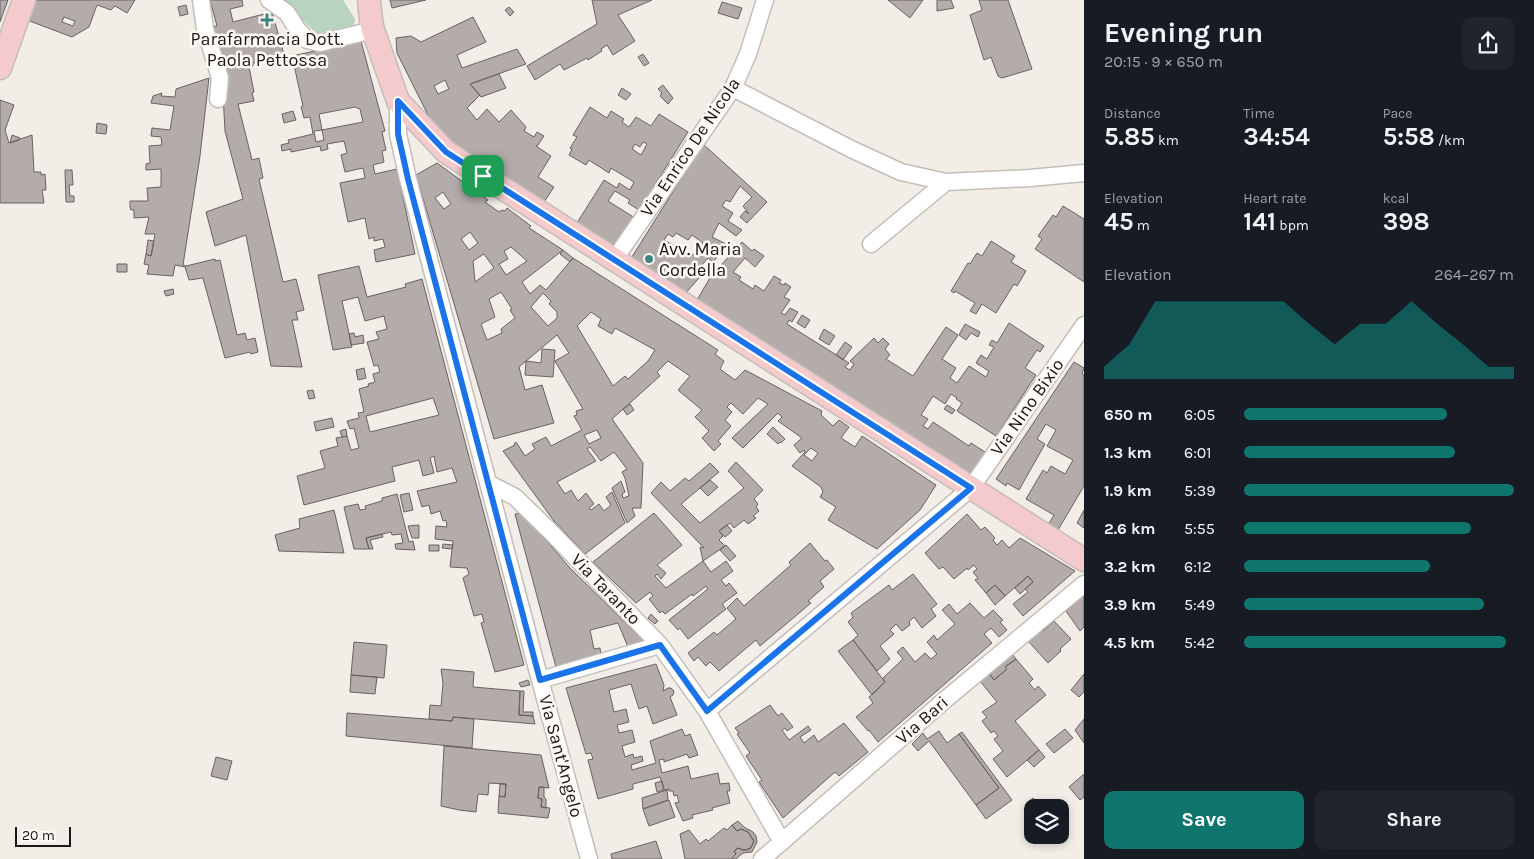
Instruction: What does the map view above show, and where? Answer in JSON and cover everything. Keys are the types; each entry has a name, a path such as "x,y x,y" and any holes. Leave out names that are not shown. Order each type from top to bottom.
{"street":[{"path":"0,68 24,0"},
{"path":"201,0 205,29 220,78 218,99"},
{"path":"270,0 287,13 307,40 320,43 371,17"},
{"path":"356,0 371,17 398,101 446,152 1084,560"},
{"name":"Via Enrico De Nicola","path":"614,260 733,88 748,54 765,0"},
{"path":"733,88 851,149 901,172 946,182 1084,174"},
{"name":"Via Sant'Angelo","path":"398,101 398,134 408,179 589,859"},
{"path":"872,244 946,182"},
{"name":"Via Nino Bixio","path":"707,711 971,488 1084,327"},
{"name":"Via Taranto","path":"488,483 515,497 660,645 707,711 782,842"},
{"name":"Via Bari","path":"762,859 946,699 1084,584"},
{"path":"540,680 660,645"}],"green space":[{"path":"281,0 343,0 355,19 354,25 317,34"}],"building":[{"path":"0,0 8,0 0,22"},
{"path":"35,0 135,0 127,13 115,6 111,10 97,5 89,27 72,37 27,20","holes":["64,17 75,21 73,26 62,22"]},
{"path":"210,0 242,0 243,6 230,9 233,22 272,12 285,58 260,61 257,58 258,62 253,63 253,66 249,67 254,101 238,104 252,160 259,158 263,178 259,179 283,282 296,279 304,310 296,312 298,320 292,320 302,367 271,366 246,235 215,246 206,212 243,199 225,131 222,75 210,27 217,26"},
{"path":"390,0 426,0 392,8"},
{"path":"592,0 652,0 618,15 635,41 613,55 607,45 601,49 602,51 588,60 587,58 564,70 560,64 535,80 527,66 597,24"},
{"path":"888,0 923,0 910,18"},
{"path":"937,0 951,0 954,8 937,11"},
{"path":"979,0 1008,0 1032,69 1002,78 998,76 991,57 984,60 970,15 982,10"},
{"path":"722,2 742,8 738,19 718,13"},
{"path":"186,5 188,14 180,16 178,7"},
{"path":"509,7 514,12 510,16 505,10"},
{"path":"473,17 486,42 457,55 462,68 517,49 526,64 470,84 480,95 467,108 477,120 487,109 499,122 511,110 526,127 524,131 534,137 537,132 544,136 536,146 551,156 538,177 554,187 542,205 463,156 430,119 397,53 396,38 411,36 421,42","holes":["445,80 449,89 438,94 434,86"]},
{"path":"361,41 385,131 382,132 386,150 382,151 384,162 373,165 375,174 397,169 415,254 376,262 374,250 385,247 383,239 374,241 374,237 369,239 365,218 348,222 340,183 365,178 363,168 345,172 341,155 347,153 344,141 327,144 328,149 321,151 320,146 291,152 291,149 282,151 281,145 289,143 288,140 313,134 310,117 304,118 301,107 303,106 292,56","holes":["355,107 360,109 363,122 322,130 319,114","322,130 324,140 316,142 314,131"]},
{"path":"643,54 649,63 644,66 638,57"},
{"path":"499,74 506,88 481,97 470,84"},
{"path":"209,78 200,156 183,265 186,266 215,259 215,261 220,260 237,335 245,333 247,340 255,338 258,352 225,358 203,278 189,280 185,267 175,265 173,276 147,274 149,265 144,264 146,254 151,256 155,234 145,234 149,217 134,218 134,210 131,210 130,207 130,201 148,201 147,188 161,187 161,169 146,170 146,164 150,163 149,146 162,145 161,137 151,136 152,128 170,130 174,106 151,103 153,96 162,93 161,96 175,97 176,89"},
{"path":"663,85 673,98 668,104 660,96 662,93 658,89"},
{"path":"622,88 631,94 626,100 618,95"},
{"path":"0,100 14,105 5,130 9,143 32,135 34,172 41,172 41,175 45,174 46,190 42,190 44,203 0,203"},
{"path":"590,107 607,118 611,111 624,119 622,122 629,127 636,117 651,126 659,114 688,132 639,210 628,203 630,200 615,191 608,201 635,218 614,250 575,226 604,180 617,188 619,183 630,190 634,182 611,168 609,173 589,160 586,165 569,155 572,149 570,148 577,137 573,135","holes":["643,142 647,144 641,155 632,149 635,144 640,147"]},
{"path":"293,111 296,120 284,123 282,114"},
{"path":"97,123 107,125 106,134 96,133"},
{"path":"12,135 20,138 19,140 10,143"},
{"path":"703,144 767,202 747,223 740,217 745,211 749,214 743,206 752,197 740,186 730,202 726,200 722,206 733,213 728,221 742,230 736,236 719,223 712,237 728,245 711,264 712,261 708,258 700,267 705,271 685,294 630,260","holes":["676,233 688,240 692,235 703,243 692,256 681,247 680,249 664,240 668,234 673,237"]},
{"path":"437,163 488,200 485,202 499,212 505,211 507,208 531,226 529,228 563,250 522,282 530,294 540,285 546,290 573,258 718,350 715,354 724,361 720,369 735,380 745,370 822,411 821,415 833,426 839,420 849,427 841,438 855,447 862,436 936,485 920,510 877,549 828,520 836,507 820,497 823,492 821,487 792,466 805,452 804,450 800,453 794,445 802,438 778,421 782,417 778,413 743,448 732,438 768,404 758,398 743,414 731,403 727,407 732,412 725,420 731,426 718,441 721,444 714,451 702,438 709,431 695,417 702,410 678,390 690,376 668,361 657,372 660,376 612,419 643,463 641,508 632,508 635,516 627,523 612,488 621,481 625,492 622,494 623,498 629,496 622,472 627,469 614,452 601,461 590,447 587,449 596,461 557,482 565,494 571,490 578,501 586,493 594,504 589,508 591,510 599,504 604,511 611,505 606,497 612,492 625,523 585,554 554,521 503,451 515,445 516,442 525,456 535,449 532,444 546,437 551,446 582,430 574,416 577,415 576,411 583,409 555,361 569,353 557,335 519,367 525,390 542,385 554,423 494,439 416,175","holes":["443,192 451,204 444,209 435,198","470,232 478,243 469,250 461,239","511,247 527,261 506,275 499,264 508,259 504,251","484,254 494,268 475,282 473,261","501,292 512,309 510,310 515,318 501,329 502,333 487,340 481,324 495,317 489,299","543,293 551,301 549,304 557,312 557,318 548,326 531,307","591,312 601,319 598,326 612,334 615,328 655,350 648,361 628,379 625,376 613,386 577,326","597,430 601,438 589,444 584,435","811,448 818,453 812,461 804,455"]},
{"path":"65,170 72,170 73,185 69,185 70,196 74,196 74,202 66,202"},
{"path":"1063,206 1084,219 1084,282 1035,249 1042,239 1038,236 1053,215 1056,217"},
{"path":"148,240 154,241 151,256 146,254"},
{"path":"991,241 1015,256 1011,262 1026,271 1017,286 1014,284 996,313 982,304 976,314 970,311 975,303 955,291 954,293 951,291 968,263 970,264 977,253 982,256"},
{"path":"742,242 752,251 754,249 764,256 755,267 745,258 733,272 741,277 739,280 753,289 755,285 764,291 774,276 781,280 779,283 784,285 785,283 791,287 784,297 790,300 781,313 785,315 790,308 798,312 792,322 789,320 787,324 849,363 845,367 850,370 854,364 850,361 874,338 878,343 883,338 889,344 885,349 890,355 886,359 913,376 946,327 958,335 942,359 956,368 950,378 957,383 969,366 986,377 989,371 976,363 981,355 987,359 994,347 989,345 992,340 997,343 1009,323 1044,346 1040,352 1037,350 1025,368 1036,375 996,436 957,411 962,403 951,394 945,404 933,396 921,415 928,419 923,426 928,429 933,422 969,446 971,443 985,452 969,476 696,302 711,276"},
{"path":"563,250 573,258 570,262 560,254"},
{"path":"117,264 127,264 127,272 117,272"},
{"path":"359,266 367,297 406,287 405,284 422,279 524,665 495,672 481,623 484,622 482,614 474,616 463,578 469,574 467,568 450,567 453,541 435,539 436,526 447,527 446,520 443,521 440,511 431,514 429,505 422,507 417,491 457,482 452,468 437,472 434,456 430,458 434,473 423,476 419,460 392,467 395,481 304,505 297,476 325,468 320,451 338,446 336,438 347,436 351,450 359,448 354,428 350,429 347,421 359,418 358,413 364,412 359,389 375,382 373,374 380,372 378,365 374,366 367,342 379,339 376,332 387,329 384,316 365,321 358,297 342,301 352,347 333,350 318,275","holes":["433,398 439,415 370,432 366,416"]},
{"path":"173,289 174,294 166,296 164,291"},
{"path":"802,315 810,320 805,328 797,323"},
{"path":"965,324 980,332 978,337 971,333 966,340 959,335"},
{"path":"824,329 835,336 829,345 819,339"},
{"path":"354,333 355,337 363,335 364,343 351,345 349,334"},
{"path":"845,342 852,347 843,360 836,355"},
{"path":"542,349 555,350 553,377 525,375 526,361 541,363"},
{"path":"1074,362 1084,368 1082,374 1084,375 1084,486 1058,530 1048,525 1054,515 1026,499 1043,470 1047,473 1051,466 1065,474 1073,460 1047,446 1056,430 1046,424 1037,439 1045,444 1019,490 1007,483 1006,486 996,479"},
{"path":"364,368 366,378 358,380 356,370"},
{"path":"313,390 315,398 309,399 307,391"},
{"path":"630,404 634,410 627,415 623,409"},
{"path":"947,405 955,410 952,414 944,409"},
{"path":"332,418 334,427 316,431 314,422"},
{"path":"773,427 785,439 781,443 778,444 767,434"},
{"path":"346,429 347,436 342,437 340,431"},
{"path":"736,462 763,490 754,499 758,504 756,507 759,511 753,516 756,518 748,524 744,520 734,528 730,523 719,531 723,536 719,540 725,546 703,561 700,547 704,548 651,493 661,482 670,491 685,478 689,481 710,463 719,472 681,504 700,523 744,488 728,471"},
{"path":"710,480 718,487 708,496 700,488"},
{"path":"409,493 413,510 404,512 400,495"},
{"path":"397,494 409,542 413,541 415,550 396,549 395,544 403,543 401,534 392,535 391,532 366,538 369,549 354,549 344,507 358,504 360,510 366,509 365,506 382,501 382,498"},
{"path":"334,510 344,553 279,551 275,535 300,528 299,519"},
{"path":"1084,510 1084,528 1077,523"},
{"path":"523,513 570,568 646,643 628,647 618,623 590,630 594,649 600,648 601,655 556,667 515,514"},
{"path":"654,513 682,545 657,565 666,573 661,579 657,574 655,576 666,588 703,561 711,572 726,561 733,571 721,580 726,586 729,583 737,593 722,604 726,609 688,639 680,628 678,630 669,620 708,589 706,586 665,614 662,611 660,613 649,599 653,596 650,592 636,603 593,562"},
{"path":"967,514 981,530 985,527 995,538 993,540 997,545 1002,540 1009,548 1020,538 1075,571 1023,616 1013,604 1028,592 1025,589 1033,582 1028,576 1005,596 995,585 986,593 975,580 978,578 973,572 977,569 974,565 968,570 967,568 954,579 943,567 939,569 925,553"},
{"path":"419,525 419,538 412,538 408,526"},
{"path":"727,525 732,531 725,537 719,531"},
{"path":"382,534 383,537 370,540 373,549 369,549 366,538"},
{"path":"810,543 834,569 820,581 824,587 808,601 811,603 760,646 756,640 719,671 710,662 706,666 698,657 694,661 688,653 714,632 717,635 736,619 727,608 737,598 744,606 791,565 789,562"},
{"path":"443,544 453,545 452,549 442,548"},
{"path":"429,545 439,545 439,551 429,551"},
{"path":"726,545 736,556 730,561 720,550"},
{"path":"913,574 937,604 931,609 936,616 922,628 914,617 909,622 910,625 902,631 896,624 890,630 894,634 880,646 890,659 877,671 853,640 858,635 848,622 853,617 851,613 889,585 892,590"},
{"path":"1028,576 1033,582 1020,594 1015,588"},
{"path":"995,585 1005,596 995,605 986,593"},
{"path":"1084,594 1084,627 1080,631 1066,611"},
{"path":"970,603 984,618 993,610 1003,620 1000,622 1007,630 999,637 991,628 984,634 992,643 878,742 856,717 873,703 869,697 885,682 883,678 903,659 897,652 903,647 915,662 925,653 931,659 937,654 927,642 934,635 937,640 955,624 942,610 949,604 957,614"},
{"path":"651,614 658,621 655,624 648,618"},
{"path":"1054,621 1071,639 1048,663 1028,641 1041,629 1043,631"},
{"path":"853,640 885,682 872,695 838,651"},
{"path":"354,642 387,645 384,678 351,675"},
{"path":"1012,654 1016,659 1005,667 1007,669 994,680 989,673"},
{"path":"1016,659 1033,679 1029,683 1035,690 1038,686 1046,695 1015,721 1039,750 1007,777 993,759 1003,751 994,739 998,736 994,731 991,733 982,721 987,717 982,712 997,702 980,681 989,673 994,680 1007,669 1005,667"},
{"path":"656,664 664,685 663,691 671,688 674,691 670,697 677,715 653,724 647,706 639,709 631,684 609,690 614,712 626,709 629,722 617,725 619,733 632,730 635,742 622,746 625,757 633,754 634,758 642,756 643,761 631,765 632,770 656,763 650,741 682,729 685,736 690,734 698,755 689,758 687,754 664,762 664,759 659,760 662,773 688,766 691,779 718,773 720,784 729,783 730,791 727,791 730,803 712,808 713,810 692,815 693,818 683,821 675,803 679,802 677,795 674,796 673,791 669,791 669,789 664,790 660,777 633,784 633,789 598,799 588,760 593,759 591,753 586,754 566,688"},
{"path":"441,669 474,672 473,687 520,691 519,715 533,716 535,724 453,717 452,721 429,719 430,705 441,706 443,683"},
{"path":"1084,674 1084,692 1079,697 1071,690"},
{"path":"351,675 377,677 375,694 350,692"},
{"path":"528,680 530,685 521,687 519,683"},
{"path":"520,691 524,691 523,712 533,712 533,716 519,715"},
{"path":"770,705 778,716 782,713 793,727 787,731 785,728 782,730 789,740 808,726 811,730 800,737 804,743 814,735 818,742 844,723 868,752 839,776 835,772 783,818 759,782 762,780 746,756 750,753 735,728"},
{"path":"347,713 452,721 453,717 474,719 472,748 346,736"},
{"path":"1084,719 1084,743 1075,730"},
{"path":"1065,729 1073,738 1054,753 1046,744"},
{"path":"939,731 947,743 959,734 999,788 976,805 929,741 918,751 912,744 923,733 927,739"},
{"path":"962,732 1012,800 986,819 976,805 999,788 959,734"},
{"path":"444,746 541,755 549,788 539,787 538,798 542,799 541,807 550,808 548,818 498,813 499,796 505,797 506,784 489,783 488,795 478,794 476,812 441,806"},
{"path":"1039,750 1045,757 1034,767 1027,760"},
{"path":"216,757 232,761 227,780 211,776"},
{"path":"1084,774 1084,797 1080,800 1069,787"},
{"path":"662,781 664,790 657,792 655,783"},
{"path":"500,784 506,784 505,797 499,796"},
{"path":"539,787 544,787 546,808 541,807 542,799 538,798"},
{"path":"667,790 668,800 643,809 642,798"},
{"path":"669,800 675,817 649,826 643,809"},
{"path":"738,821 753,832 757,842 752,852 743,853 736,859 731,859 736,854 734,851 738,848 749,850 754,842 748,832 741,829 737,831 732,825"},
{"path":"732,825 737,831 741,829 748,832 754,840 751,848 744,850 738,848 734,851 736,854 731,859 685,859 680,834 689,830 700,844 706,839 708,841 724,828 727,830"},
{"path":"656,841 662,859 612,859 611,854"}],"place":[{"name":"Parafarmacia Dott. Paola Pettossa","path":"267,20"},
{"name":"Avv. Maria Cordella","path":"649,259"}],"route":[{"path":"398,101 446,152 483,176 971,488 707,711 660,645 540,680 408,179 398,134 398,101"}]}
